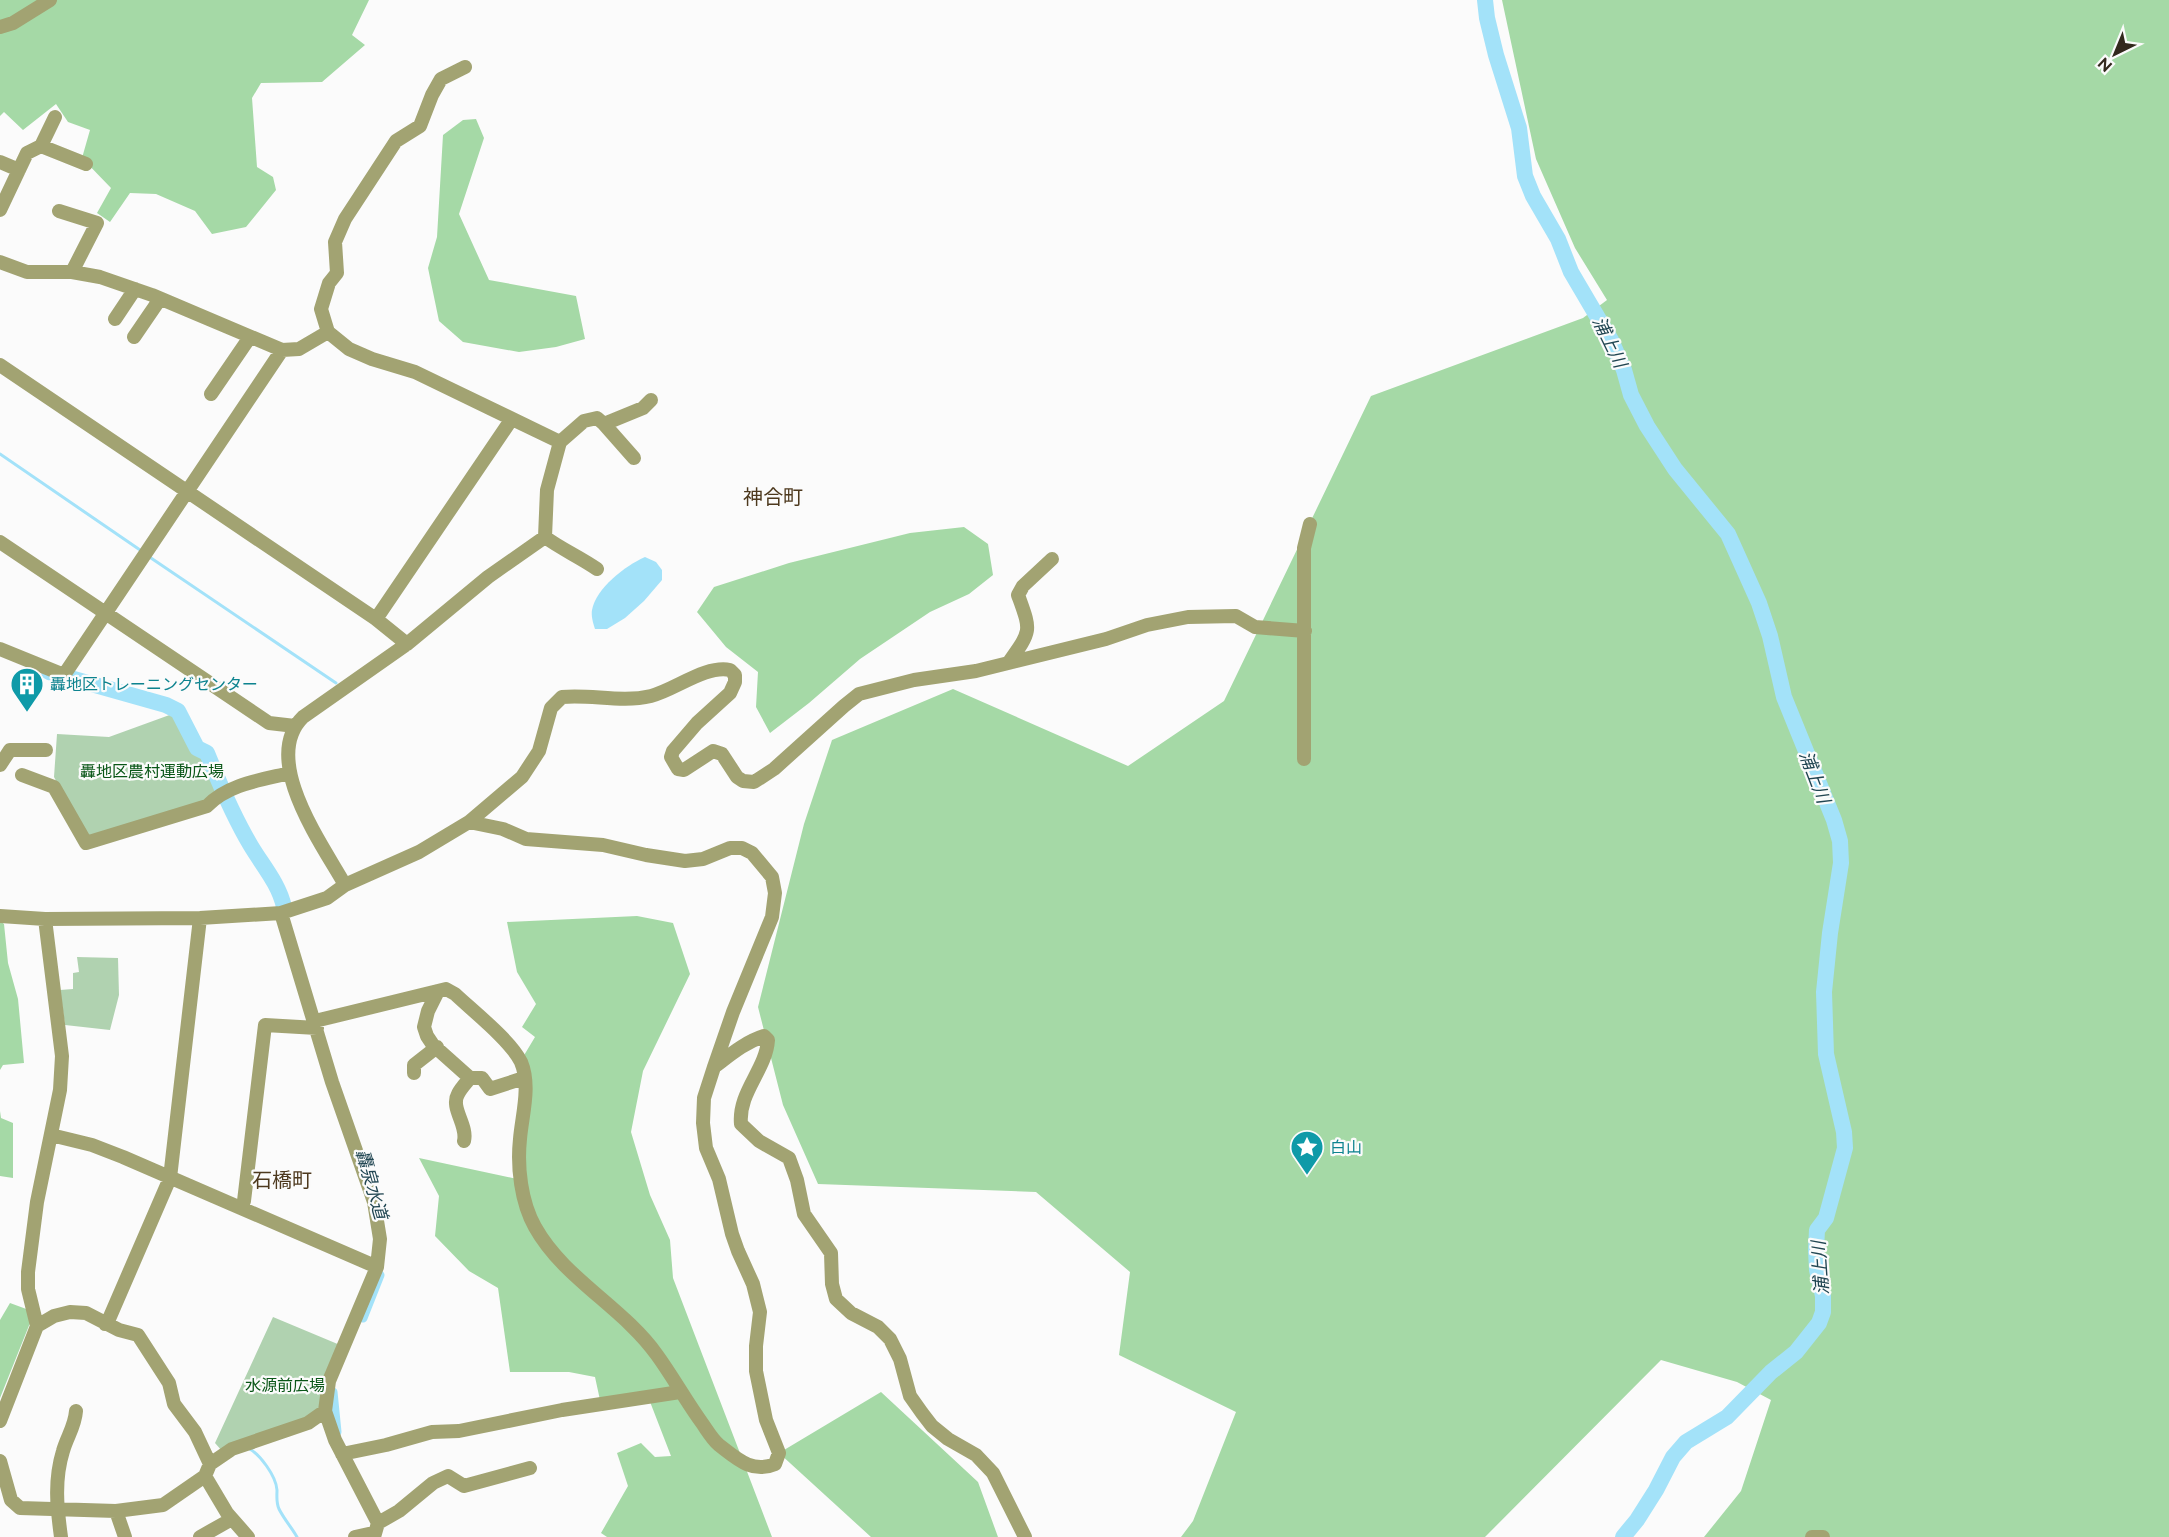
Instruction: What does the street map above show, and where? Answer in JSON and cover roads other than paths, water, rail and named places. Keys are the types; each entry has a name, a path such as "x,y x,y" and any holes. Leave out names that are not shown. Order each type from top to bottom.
{"street":[{"path":"0,27 13,23 50,0"},
{"path":"465,67 441,79 420,126 396,141 345,219 335,242 337,273 329,283 321,309 328,332 350,349 372,359 415,372 560,442"},
{"path":"0,210 27,153 41,146 55,117"},
{"path":"41,146 86,164"},
{"path":"0,162 19,170"},
{"path":"59,211 97,223 72,272"},
{"path":"0,262 27,272 72,272 100,277 160,299 282,350 299,349 328,332"},
{"path":"115,319 135,289"},
{"path":"134,337 160,299"},
{"path":"211,393 250,337"},
{"path":"0,649 64,675 282,350"},
{"path":"0,365 376,619 407,644"},
{"path":"604,424 643,408 651,400"},
{"path":"545,537 547,490 560,442 589,418 597,418 634,458"},
{"path":"376,619 511,420"},
{"path":"1304,759 1304,548 1310,524"},
{"path":"545,537 597,568"},
{"path":"345,885 296,793 290,773 289,741 295,726 303,717 407,644 488,577 545,537"},
{"path":"0,542 269,723 295,726"},
{"path":"1010,662 1028,635 1029,624 1018,595 1023,586 1052,559"},
{"path":"0,916 45,919 200,918 281,913 327,898 345,885 419,852 469,822 522,777 539,751 551,708 561,697 629,699 652,696 712,670 730,670 735,675 735,682 730,693 697,723 673,751 671,757 678,769 684,770 713,751 717,751 722,754 737,777 743,781 754,782 774,769 859,694 914,680 975,671 1106,639 1147,625 1194,616 1203,618 1236,616 1255,627 1305,631"},
{"path":"0,765 10,750 46,750"},
{"path":"22,775 54,787 86,843 207,806 216,797 249,782 290,773"},
{"path":"242,1208 265,1025 316,1024 446,989 455,994 514,1052 522,1065 526,1092 519,1140 519,1165 525,1203 534,1226 547,1245 633,1328 656,1354 717,1443 753,1468 765,1469 775,1464 779,1452 766,1420 756,1371 760,1312 753,1284 735,1242 719,1179 706,1148 703,1123 704,1098 714,1067 733,1012 772,917 775,893 772,877 752,853 742,848 730,848 703,859 685,861 603,845 526,839 503,829 469,822"},
{"path":"281,913 332,1082 374,1202 380,1239 377,1267 329,1381 325,1411 334,1440 375,1531"},
{"path":"105,1324 170,1178 200,918"},
{"path":"0,1421 37,1326 28,1290 28,1272 37,1202 60,1090 62,1056 45,919"},
{"path":"438,991 428,1011 424,1027 427,1036 436,1047 470,1078 482,1078 490,1089 524,1078"},
{"path":"714,1067 741,1047 764,1036 768,1040 768,1051 744,1099 740,1112 741,1124 759,1141 789,1158 797,1180 804,1214 831,1253 832,1284 836,1299 850,1313 878,1327 890,1339 900,1359 910,1396 932,1426 948,1439 976,1455 993,1473 1025,1537"},
{"path":"414,1073 414,1065 436,1047"},
{"path":"464,1141 466,1134 456,1105 457,1095 470,1078"},
{"path":"51,1135 92,1144 377,1267"},
{"path":"37,1326 54,1316 69,1312 86,1313 105,1324 138,1335 169,1383 174,1404 195,1432 208,1470 232,1519 248,1537"},
{"path":"342,1454 432,1432 459,1431 562,1410 680,1392"},
{"path":"61,1537 57,1482 63,1450 75,1424 76,1411"},
{"path":"0,1461 5,1502 20,1508 58,1511 116,1511 163,1505 232,1449 308,1423 325,1411"},
{"path":"355,1537 375,1531 433,1483 448,1476 464,1486 530,1468"},
{"path":"116,1511 125,1537"},
{"path":"200,1537 232,1519"},
{"path":"1812,1537 1822,1537"}],"water":[{"path":"645,557 656,562 662,570 662,580 625,618 607,629 595,629 592,610 599,594 620,572"}],"waterway":[{"name":"浦上川","path":"1485,0 1496,55 1519,128 1525,176 1533,196 1558,239 1571,272 1611,340 1624,370 1631,395 1647,426 1675,469 1728,534 1759,603 1770,636 1784,697 1834,820 1840,841 1841,863 1824,992 1826,1054 1844,1132 1845,1148 1826,1218 1817,1230 1817,1270 1823,1296 1823,1312 1819,1323 1796,1352 1771,1372 1727,1417 1686,1442 1673,1457 1656,1490 1623,1537"},
{"path":"0,454 143,552"},
{"path":"148,556 336,683"},
{"path":"49,672 166,705 178,711 197,748 207,753 233,812 251,846 275,883 284,907"},
{"name":"轟泉水道","path":"363,1318 380,1275"},
{"name":"轟泉水道","path":"333,1392 337,1432"},
{"path":"248,1448 271,1472 276,1484 279,1509 297,1537"}],"place":[{"name":"轟地区トレーニングセンター","path":"27,713"},
{"name":"白山","path":"1307,1176"}],"district":[{"name":"神合町","path":"773,497"},
{"name":"石橋町","path":"282,1180"}],"park label":[{"name":"轟地区農村運動広場","path":"152,771"},
{"name":"水源前広場","path":"285,1385"}]}
